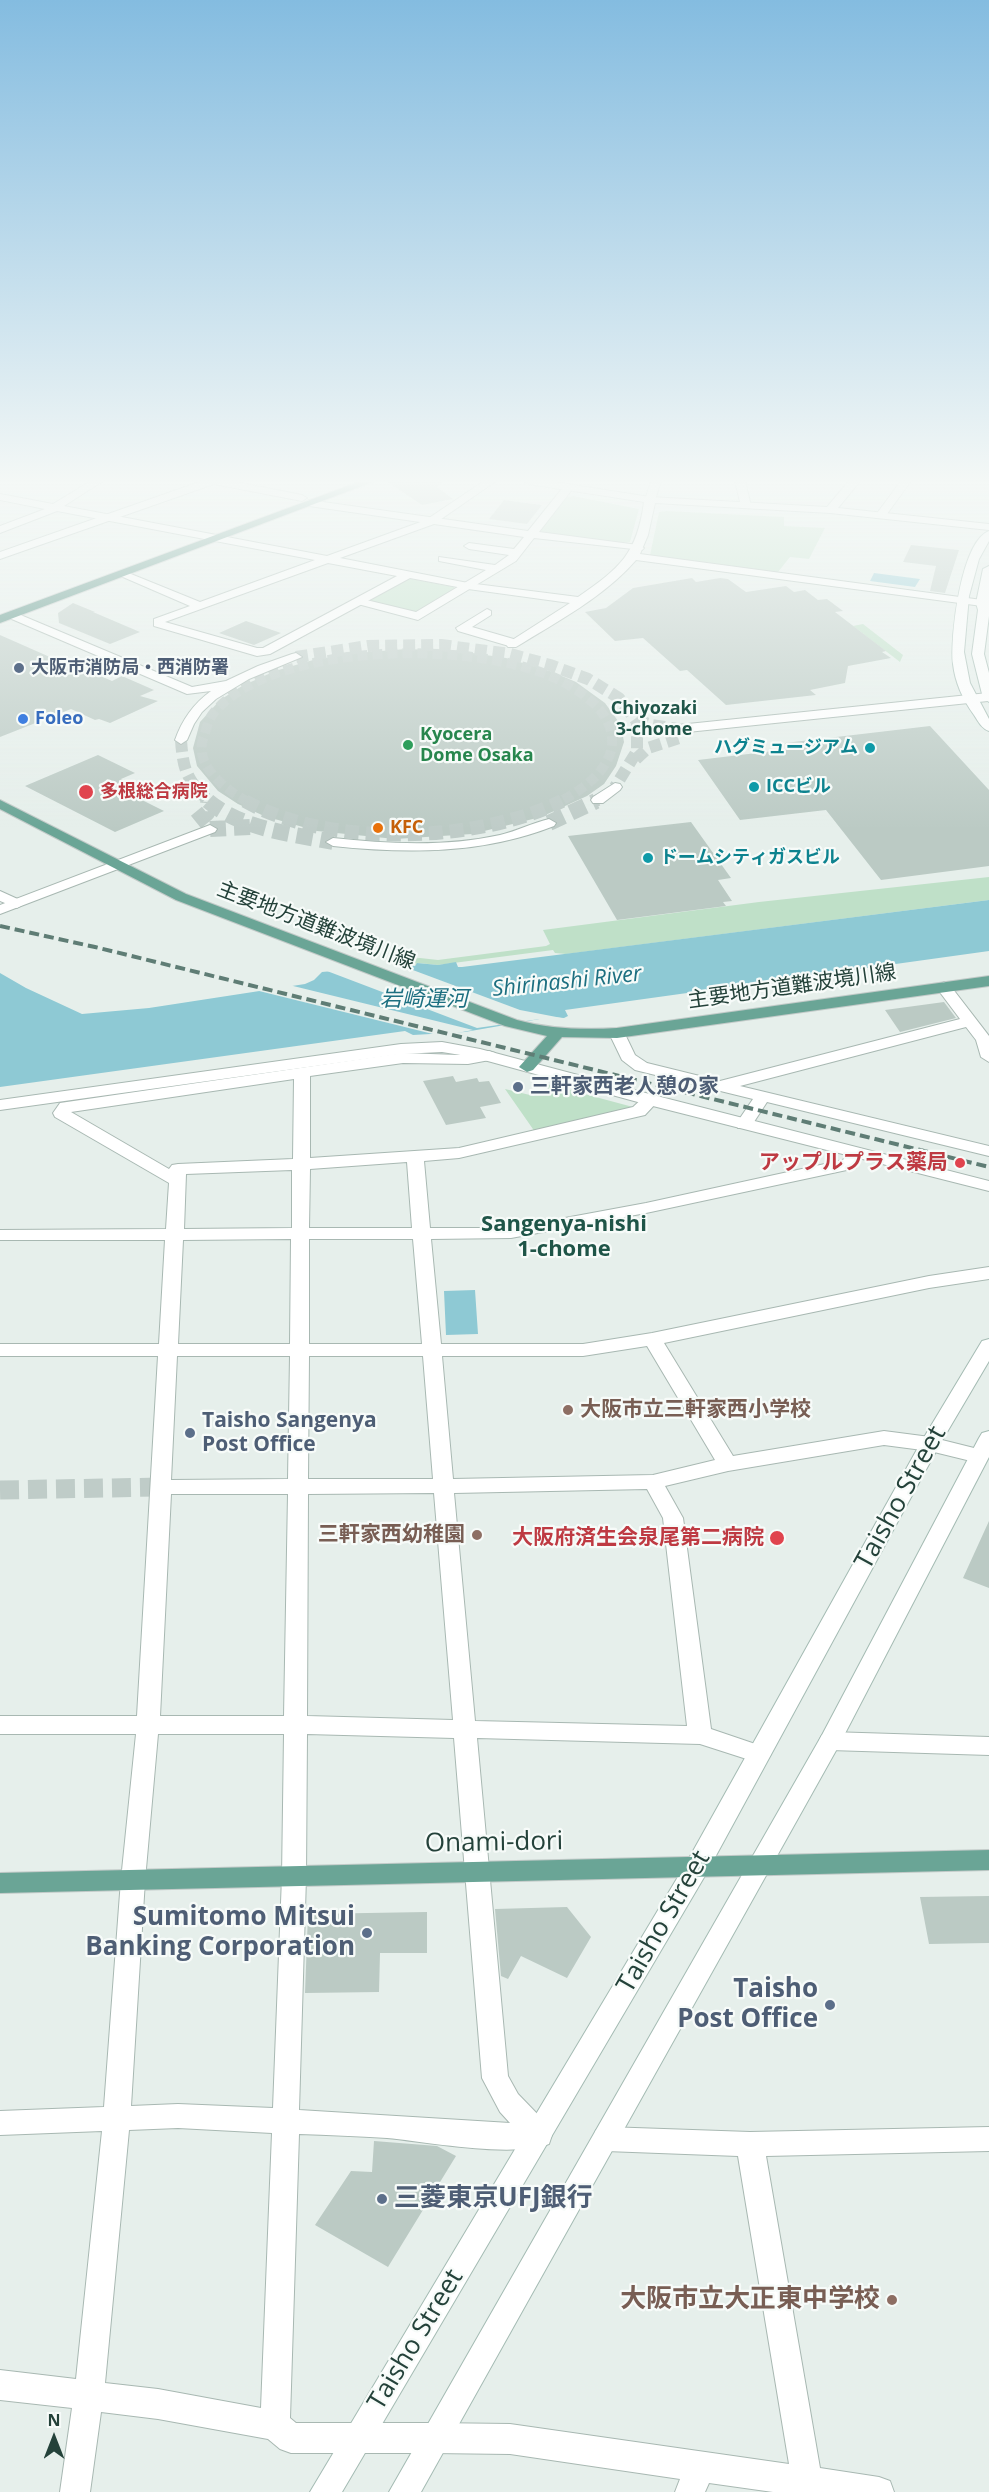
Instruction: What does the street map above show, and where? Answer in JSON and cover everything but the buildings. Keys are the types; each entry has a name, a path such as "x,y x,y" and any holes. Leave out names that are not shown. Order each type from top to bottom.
{"highway":[{"path":"4,615 48,597"},
{"path":"4,615 55,597"}],"main road":[{"name":"主要地方道難波境川線","path":"0,804 181,897 511,1023 557,1033 617,1033 989,981"},
{"path":"527,1067 548,1046 557,1033"},
{"name":"Onami-dori","path":"0,1883 989,1860"}],"street":[{"path":"180,597 201,606"},
{"path":"225,597 158,621 158,624 257,652 266,651 365,597"},
{"path":"358,601 418,616 449,597"},
{"path":"552,597 580,601"},
{"path":"487,614 462,628 512,644 585,597"},
{"path":"937,597 982,603"},
{"path":"963,597 957,648 959,665 971,702 989,727"},
{"path":"679,733 989,700 978,654 985,620 983,597"},
{"path":"4,615 191,691 226,685"},
{"path":"195,710 226,685 256,671 296,657"},
{"path":"181,740 195,710 195,698 191,691"},
{"path":"598,800 615,787"},
{"path":"117,863 131,851 196,822"},
{"path":"333,842 384,846 441,845 505,836 549,823"},
{"path":"0,910 210,829"},
{"path":"0,895 17,904"},
{"path":"944,987 984,1040 989,1057"},
{"path":"721,1086 969,1021"},
{"path":"617,1033 628,1057 641,1067 989,1151"},
{"path":"0,1105 401,1049 441,1047 462,1049 651,1100 989,1186"},
{"path":"177,1181 61,1113 66,1107 403,1058 442,1057 472,1061 489,1056"},
{"path":"275,2425 294,1876 302,1073"},
{"path":"744,1124 763,1096"},
{"path":"75,2492 89,2396 117,2118 133,1881 148,1724 178,1169 301,1164 459,1153 639,1111 651,1100"},
{"path":"0,1235 510,1233 850,1164 856,1153"},
{"path":"415,1157 495,2078 509,2103 539,2135"},
{"path":"0,1350 583,1350 652,1339 929,1282 989,1273"},
{"path":"652,1339 728,1464"},
{"name":"Taisho Street","path":"326,2492 697,1867 930,1444 989,1345"},
{"path":"160,1487 444,1486 653,1482 728,1464 885,1438 930,1444 984,1447 830,1741 757,1866 606,2139 432,2438 404,2492"},
{"path":"653,1482 673,1518 700,1735"},
{"path":"0,1725 297,1725 700,1735 759,1754"},
{"path":"830,1741 989,1746"},
{"path":"0,2123 178,2116 386,2126 490,2136 539,2135"},
{"path":"606,2139 750,2144 989,2139"},
{"path":"750,2144 807,2482"},
{"path":"0,2385 158,2404 275,2425 291,2438 510,2439 695,2479 807,2482 879,2492"}],"green space":[{"path":"443,597 418,612 411,612 371,599"},
{"path":"863,624 903,655 900,662 853,626"},
{"path":"989,877 989,900 566,954 555,953 553,950 438,965 418,963 413,966 390,961 420,958 438,960 546,946 550,944 543,930 759,902"},
{"path":"543,1083 633,1107 535,1132 505,1089 534,1096"}],"water":[{"name":"岩崎運河","path":"989,900 989,951 565,1010 568,1016 564,1018 551,1017 465,1032 413,1035 405,1031 0,1087 0,973 82,1014 149,1008 305,984 314,980 322,972 399,965 415,966 417,963 438,965 456,962 458,967 462,967"},
{"path":"475,1290 478,1334 446,1335 444,1291"}],"pier":[{"path":"394,963 520,1010 567,1019 540,1019 477,1028 327,971"},
{"path":"285,984 473,1030 441,1036 251,989"}],"tunnel":[{"path":"296,657 368,646 441,645 510,654 588,679 619,698 637,722 637,751 615,787"},
{"path":"248,802 221,783 213,775 203,757 202,747 212,715 241,690 281,672 329,660 381,654 435,654 485,659 530,669 565,683 586,697 599,709 608,723 612,743 610,754 605,765 589,783 559,802"},
{"path":"636,719 651,725 678,729"},
{"path":"636,759 648,748 679,738"},
{"path":"181,740 183,759 191,781 210,802"},
{"path":"593,802 598,800"},
{"path":"208,801 221,810 251,824 333,842"},
{"path":"245,801 279,816 318,827 360,833 403,834 447,832 489,825 528,815 562,801"},
{"path":"549,823 596,801"},
{"path":"196,822 207,813 208,802"},
{"path":"210,829 250,827"},
{"path":"0,1490 160,1487"}],"railway":[{"path":"0,926 95,947 989,1167"}],"place":[{"name":"大阪市消防局・西消防署","path":"19,668"},
{"name":"Foleo","path":"23,719"},
{"name":"Kyocera Dome Osaka","path":"408,745"},
{"name":"ハグミュージアム","path":"870,748"},
{"name":"ICCビル","path":"754,787"},
{"name":"多根総合病院","path":"86,792"},
{"name":"KFC","path":"378,828"},
{"name":"ドームシティガスビル","path":"648,858"},
{"name":"三軒家西老人憩の家","path":"518,1087"},
{"name":"アップルプラス薬局","path":"960,1163"},
{"name":"大阪市立三軒家西小学校","path":"568,1410"},
{"name":"Taisho Sangenya Post Office","path":"190,1433"},
{"name":"三軒家西幼稚園","path":"477,1535"},
{"name":"大阪府済生会泉尾第二病院","path":"777,1538"},
{"name":"Sumitomo Mitsui Banking Corporation","path":"367,1933"},
{"name":"Taisho Post Office","path":"830,2005"},
{"name":"三菱東京UFJ銀行","path":"382,2199"},
{"name":"大阪市立大正東中学校","path":"892,2300"}],"district":[{"name":"Chiyozaki 3-chome","path":"654,719"},
{"name":"Sangenya-nishi 1-chome","path":"564,1238"}],"water label":[{"name":"Shirinashi River","path":"567,982"}]}
